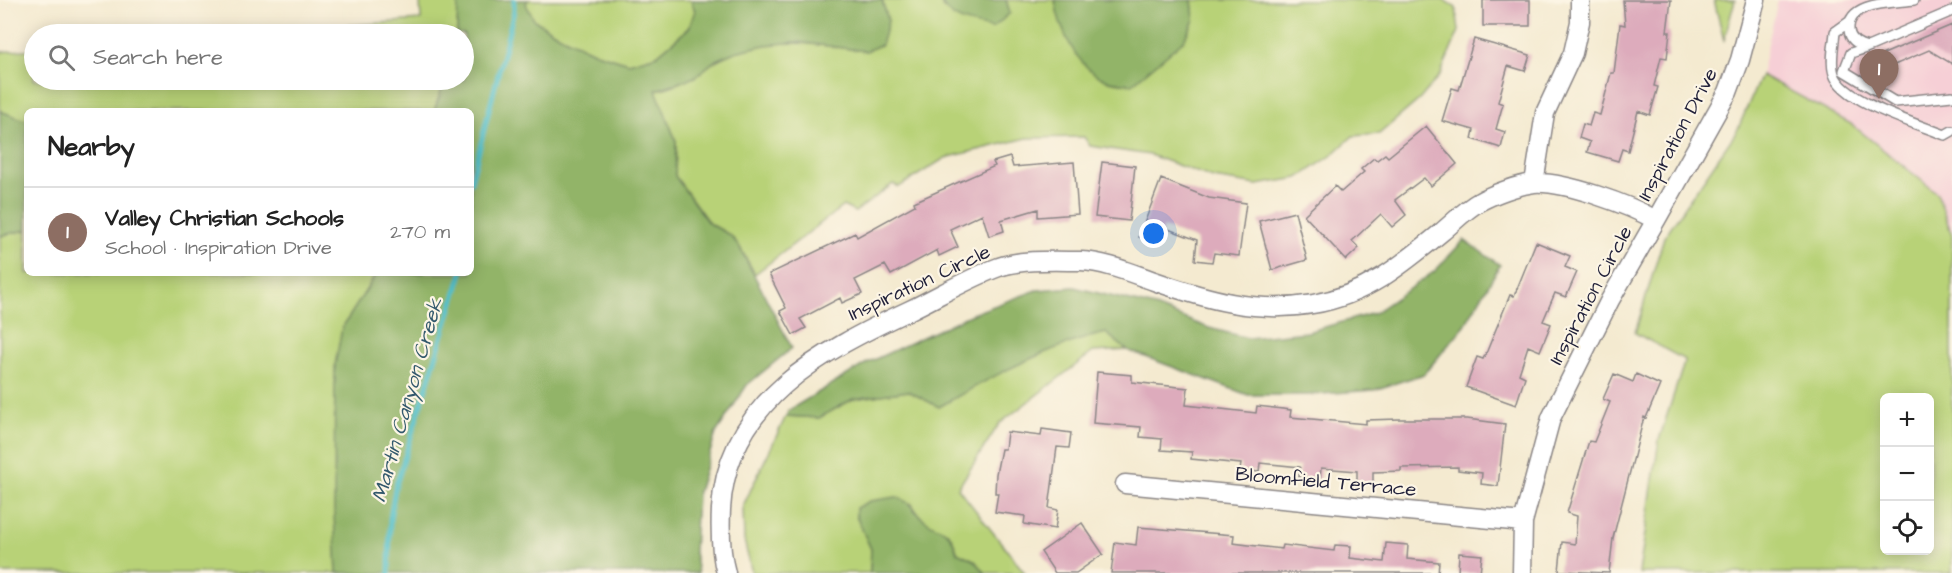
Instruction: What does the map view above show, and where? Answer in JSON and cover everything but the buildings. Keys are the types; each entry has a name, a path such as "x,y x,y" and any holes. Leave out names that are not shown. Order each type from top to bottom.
{"street":[{"path":"1534,183 1545,114 1573,53 1580,22 1580,0"},
{"name":"Inspiration Drive","path":"1656,220 1728,92 1740,60 1756,0"},
{"name":"Inspiration Circle","path":"726,573 720,541 722,492 739,438 761,408 786,381 854,336 1001,267 1050,261 1096,264 1127,271 1207,300 1246,307 1282,308 1313,304 1353,294 1380,280 1479,202 1534,183 1562,186 1632,207 1656,220 1610,300 1551,418 1523,522 1522,573"},
{"name":"Bloomfield Terrace","path":"1125,484 1523,522"}],"lane":[{"path":"1914,0 1868,6 1854,13 1849,22 1834,32 1833,72 1840,86 1894,115 1945,135 1952,130"},
{"path":"1952,11 1851,52 1844,71 1895,102 1952,96"},
{"path":"1849,22 1850,34 1857,44 1868,47"}],"shaded area":[{"path":"1778,0 1952,0 1952,235 1937,193 1851,124 1761,75"}],"green space":[{"path":"420,0 458,0 457,24 366,24 421,20"},
{"path":"458,0 528,0 526,4 534,20 560,36 596,53 629,63 657,55 689,28 695,11 691,0 882,0 888,21 881,45 866,51 797,42 765,45 735,52 716,60 695,77 656,90 676,141 675,176 708,223 730,235 739,246 792,348 747,385 716,433 697,495 694,552 698,573 337,573 334,514 335,365 342,328 375,276 474,276 474,108 435,108 441,90 474,90 474,24 457,24"},
{"path":"528,0 691,0 695,11 689,28 657,55 629,63 596,53 560,36 534,20 525,4"},
{"path":"882,0 940,0 943,8 1010,13 1006,0 1055,0 1066,35 1194,20 1192,0 1444,0 1456,8 1459,31 1440,75 1420,99 1379,134 1353,136 1331,156 1298,178 1257,185 1213,178 1150,155 1090,146 1084,137 1027,138 945,158 899,187 893,184 855,212 843,206 755,274 739,246 730,235 709,223 675,176 676,141 655,90 688,79 723,57 749,47 799,43 866,51 888,21"},
{"path":"940,0 1006,0 1010,13 993,28 985,27 955,17 949,13"},
{"path":"1055,0 1192,0 1194,20 1184,40 1132,84 1118,83 1094,73 1077,56 1060,23"},
{"path":"1714,0 1735,0 1724,40"},
{"path":"24,50 24,90 441,90 435,108 24,108 24,120 0,111 0,52"},
{"path":"1761,75 1851,124 1937,193 1952,235 1952,573 1639,573 1659,440 1685,360 1635,333 1664,237 1737,131"},
{"path":"0,111 24,120 24,231 3,235 0,238"},
{"path":"24,231 24,276 375,276 342,328 335,418 337,573 0,573 0,238 3,235"},
{"path":"1464,240 1500,265 1465,325 1424,374 1374,390 1308,395 1248,395 1127,350 1106,333 1041,354 939,407 908,391 853,399 819,418 786,416 789,410 867,363 972,314 1037,290 1074,287 1155,307 1209,328 1248,338 1307,332 1374,313 1435,271"},
{"path":"1106,333 1127,350 1093,352 999,424 958,488 1025,573 986,573 974,560 957,552 947,532 923,519 911,503 856,516 871,549 870,573 752,573 744,540 743,506 786,416 819,418 853,399 908,391 939,407 995,375 1070,341"},
{"path":"896,497 911,505 925,520 945,531 957,552 974,560 986,573 870,573 871,549 856,516 856,508 870,501"}],"waterway":[{"name":"Martin Canyon Creek","path":"474,170 514,11 514,0"},
{"name":"Martin Canyon Creek","path":"389,573 390,519 395,488 461,276"}],"place":[{"name":"Valley Christian Schools","path":"1879,99"}]}
